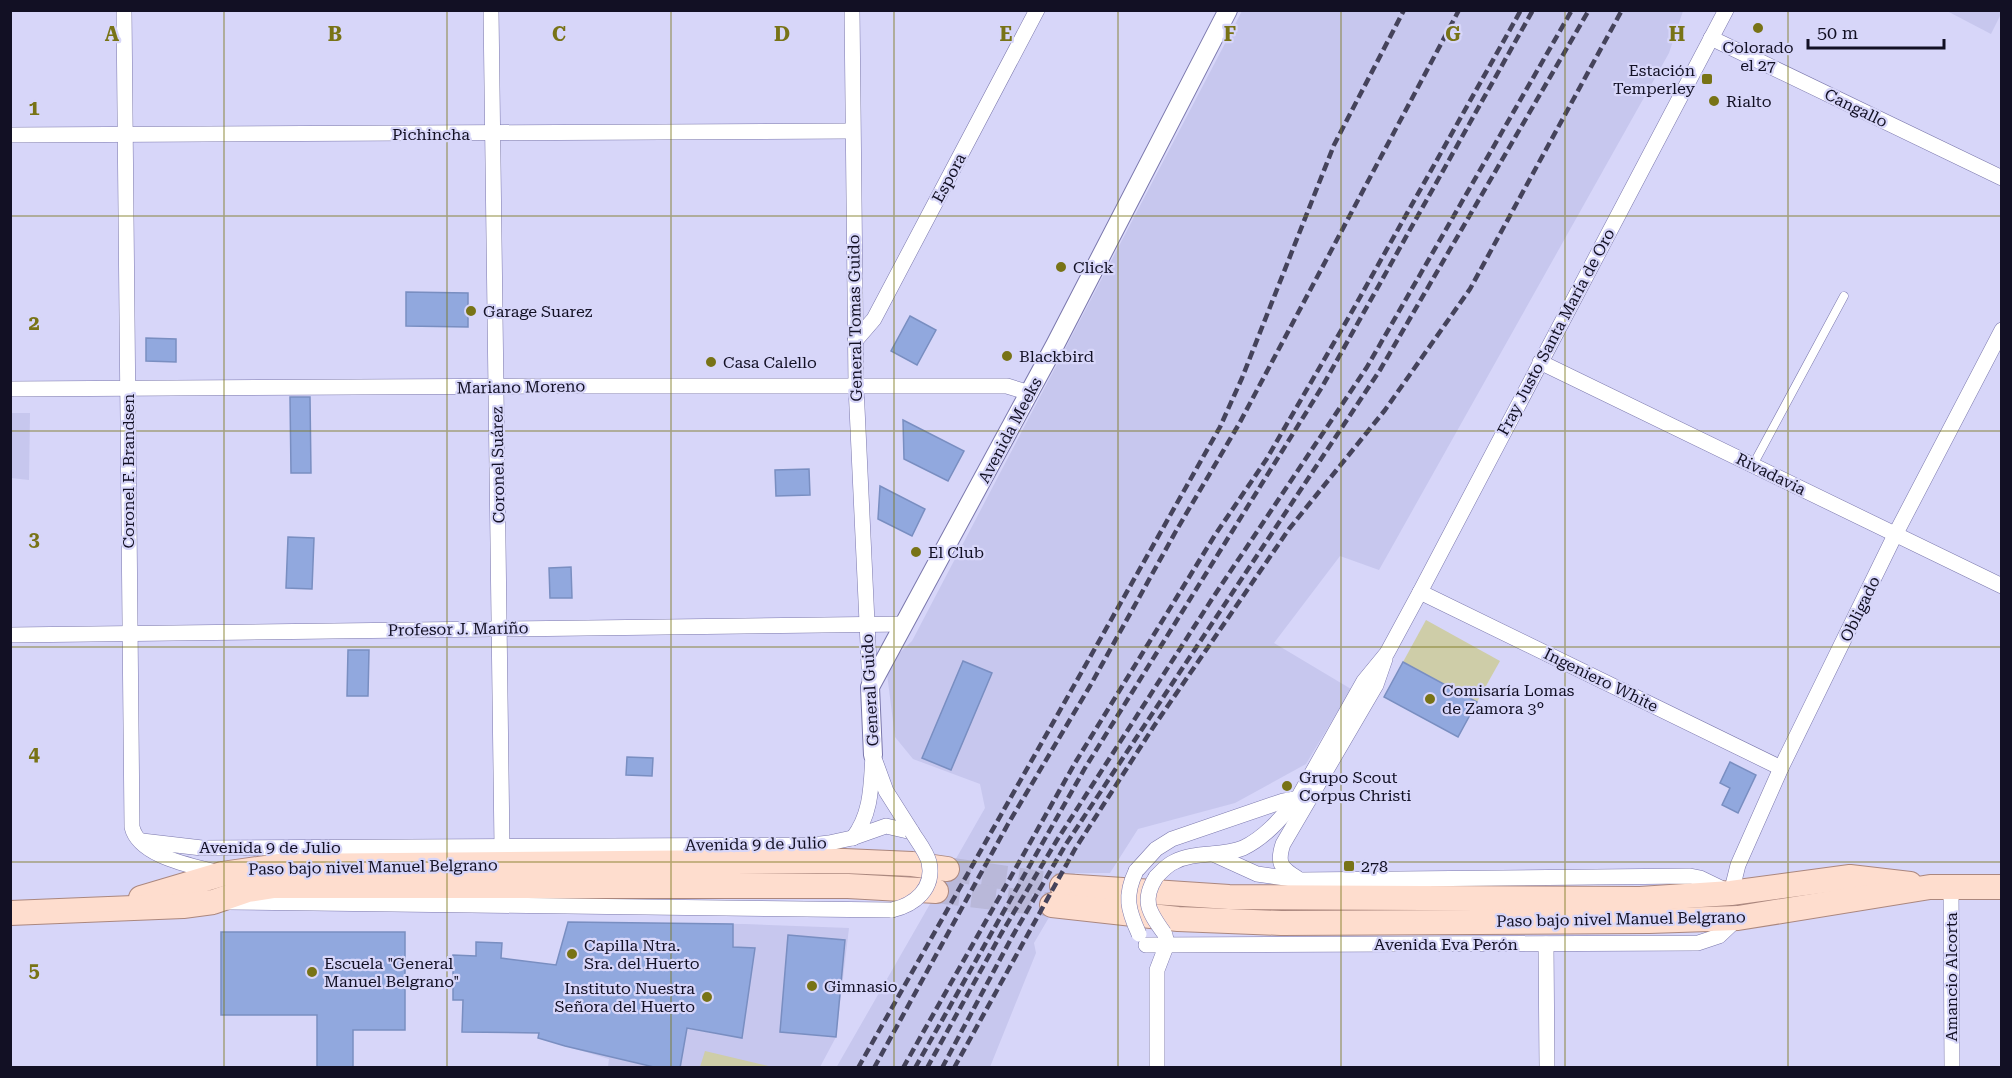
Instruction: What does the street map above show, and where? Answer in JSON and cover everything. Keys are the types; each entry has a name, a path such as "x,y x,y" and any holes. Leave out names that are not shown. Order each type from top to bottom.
{"main road":[{"name":"Paso bajo nivel Manuel Belgrano","path":"102,909 222,874 279,866 797,861 883,862 947,869"},
{"name":"Paso bajo nivel Manuel Belgrano","path":"1850,878 1872,878 1941,887 1738,918 1649,921 1281,923 1178,919 1057,896 1640,899 1731,893 1850,878"},
{"name":"Paso bajo nivel Manuel Belgrano","path":"102,909 183,906 213,902 248,890 274,886 848,886 936,891"},
{"path":"1941,887 2001,886"},
{"path":"10,913 102,909"}],"street":[{"name":"Coronel F. Brandsen","path":"124,10 132,828 140,841"},
{"name":"Coronel Suárez","path":"491,10 502,847"},
{"name":"General Tomas Guido","path":"852,10 856,386 866,624"},
{"name":"Espora","path":"855,341 874,320 1037,10"},
{"name":"Avenida Meeks","path":"870,687 1030,393 1228,10"},
{"name":"Fray Justo Santa María de Oro","path":"1300,880 1283,868 1280,854 1304,797 1364,681 1387,653 1420,592 1726,10"},
{"name":"Cangallo","path":"1711,38 2001,178"},
{"name":"Pichincha","path":"10,135 852,131"},
{"name":"Obligado","path":"1731,893 1738,865 1781,768 1895,535 2001,330"},
{"name":"Rivadavia","path":"1540,362 2001,586"},
{"name":"Mariano Moreno","path":"10,389 1007,386 1030,393"},
{"name":"Ingeniero White","path":"1420,592 1781,768"},
{"name":"General Guido","path":"852,838 863,825 867,814 873,755 866,624"},
{"name":"Profesor J. Mariño","path":"10,636 905,624"},
{"name":"General Guido","path":"873,755 886,791 912,832"},
{"path":"1157,1068 1157,970 1166,938 1149,909 1151,885 1168,865 1180,859 1242,848 1259,838 1304,797"},
{"path":"1157,970 1128,905 1129,892 1136,871 1156,849 1172,838 1283,801 1304,797"},
{"name":"Avenida 9 de Julio","path":"140,841 202,848 812,845 852,838 886,826 912,832"},
{"path":"213,902 891,910 906,907 916,900 928,881 930,871 928,862 912,832"},
{"path":"140,841 166,858 222,874"},
{"path":"1213,854 1257,874 1300,880 1690,876 1700,878 1731,893"},
{"name":"Amancio Alcorta","path":"1941,887 1952,1068"},
{"name":"Avenida Eva Perón","path":"1143,940 1166,938 1546,944 1698,943 1719,936 1738,918"},
{"path":"1546,944 1547,1068"}],"lane":[{"path":"1753,465 1844,296"}],"shaded area":[{"path":"1242,11 1683,11 1669,53 1379,570 1340,556 1274,643 1351,689 1306,764 1235,803 1138,829 1110,873 1075,873 1034,943 1036,953 990,1067 836,1068 985,808 980,784 913,759 895,737 886,666 912,641"},
{"path":"1947,11 2001,11 2001,14 1991,34"},
{"path":"10,413 30,413 29,480 11,478"},
{"name":"Instituto Nuestra Señora del Huerto","path":"592,923 745,924 849,928 836,1037 820,1067 608,1067 609,1059 538,1038"}],"green space":[{"path":"1426,620 1500,661 1477,702 1403,662"},
{"path":"705,1051 773,1067 700,1067"}],"building":[{"path":"406,292 468,293 468,327 406,326"},
{"path":"910,316 936,330 917,365 891,351"},
{"path":"146,338 176,339 176,362 146,361"},
{"path":"290,397 310,397 311,473 291,473"},
{"path":"903,420 964,451 948,481 904,459"},
{"path":"809,469 810,495 776,496 775,470"},
{"path":"880,486 925,509 912,536 878,519"},
{"path":"288,537 314,538 312,589 286,588"},
{"path":"571,567 572,598 550,598 549,568"},
{"path":"348,650 369,650 368,696 347,696"},
{"path":"963,661 992,673 951,770 922,758"},
{"name":"Comisaría Lomas de Zamora 3°","path":"1403,662 1477,702 1458,737 1384,697"},
{"path":"627,757 653,758 652,776 626,775"},
{"path":"1730,762 1756,775 1738,813 1722,805 1730,788 1720,783"},
{"path":"568,922 733,924 733,947 755,948 742,1038 687,1028 680,1068 658,1068 565,1046 538,1038 539,1033 462,1032 463,1000 453,1000 453,955 476,956 476,942 502,943 501,958 556,965"},
{"path":"221,932 405,932 405,1030 353,1030 353,1068 317,1068 317,1015 221,1015"},
{"name":"Gimnasio","path":"788,935 845,940 836,1037 780,1032"}],"tunnel":[{"path":"947,869 1062,886"},
{"path":"936,891 1052,905"}],"railway":[{"path":"858,1068 1220,427 1242,378 1334,145 1404,10"},
{"path":"874,1068 1008,824 1090,686 1176,531 1239,424 1459,10"},
{"path":"903,1068 1075,763 1215,535 1266,460 1521,10"},
{"path":"915,1068 1085,768 1322,387 1533,10"},
{"path":"927,1068 1001,934 1057,840 1212,599 1367,367 1572,10"},
{"path":"942,1068 1012,937 1066,844 1380,370 1589,10"},
{"path":"954,1068 1075,849 1154,726 1289,529 1385,410 1470,289 1622,10"}],"place":[{"name":"Colorado el 27","path":"1758,28"},
{"name":"Estación Temperley","path":"1707,79"},
{"name":"Rialto","path":"1714,101"},
{"name":"Click","path":"1061,267"},
{"name":"Garage Suarez","path":"471,311"},
{"name":"Blackbird","path":"1007,356"},
{"name":"Casa Calello","path":"711,362"},
{"name":"El Club","path":"916,552"},
{"name":"Comisaría Lomas de Zamora 3°","path":"1430,699"},
{"name":"Grupo Scout Corpus Christi","path":"1287,786"},
{"name":"278","path":"1349,866"},
{"name":"Capilla Ntra. Sra. del Huerto","path":"572,954"},
{"name":"Escuela \"General Manuel Belgrano\"","path":"312,972"},
{"name":"Gimnasio","path":"812,986"},
{"name":"Instituto Nuestra Señora del Huerto","path":"707,997"}]}
